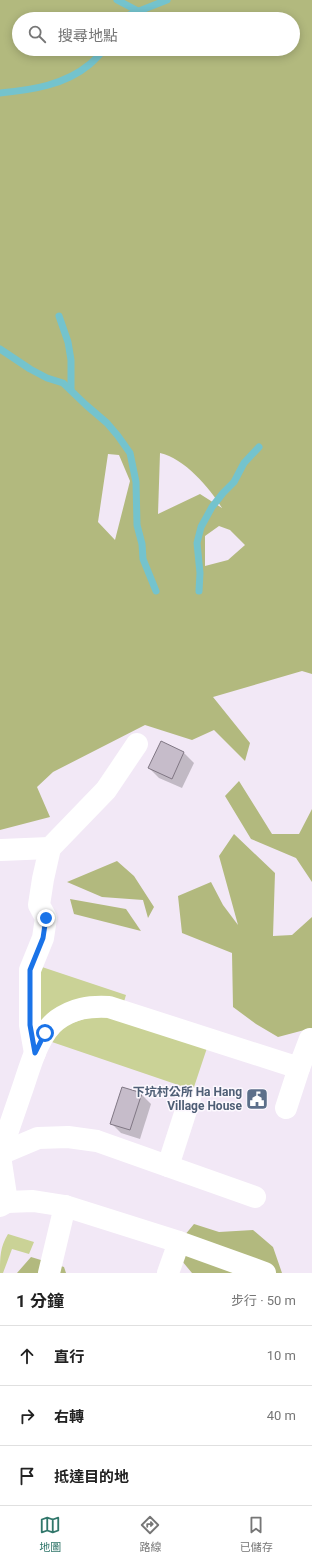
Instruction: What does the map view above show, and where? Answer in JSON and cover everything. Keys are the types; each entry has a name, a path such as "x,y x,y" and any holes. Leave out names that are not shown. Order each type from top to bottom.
{"lane":[{"path":"35,1053 30,1025 30,970 43,938 46,918 39,905 50,848 106,790 137,744"},
{"path":"1,850 50,848"},
{"path":"265,1273 179,1242 65,1206 33,1201 4,1204 0,1155 35,1053 45,1033 56,1021 70,1013 89,1006 109,1007 299,1068"},
{"path":"286,1108 310,1039"},
{"path":"168,1166 190,1098"},
{"path":"0,1155 38,1138 68,1137 97,1141 255,1197"},
{"path":"49,1273 65,1206"},
{"path":"168,1273 179,1242"}],"green space":[{"path":"0,0 312,0 312,674 302,671 213,697 250,743 245,761 214,730 192,740 145,725 53,772 37,787 50,817 0,830","holes":["160,453 169,456 187,467 211,492 222,508 200,494 158,514","108,454 119,455 130,481 115,540 98,522","219,526 230,530 245,545 228,560 205,566 205,536"]},
{"path":"239,781 272,834 299,834 312,809 312,882 296,858 251,839 225,796"},
{"path":"234,834 275,873 273,936 292,935 312,917 312,1028 278,1037 256,1024 233,1007 232,953 182,933 178,896 211,882 223,905 238,925 219,856"},
{"path":"117,861 134,876 154,907 148,918 143,900 102,897 67,882"},
{"path":"70,899 126,909 141,931 74,914"},
{"path":"36,965 126,995 123,1005 37,1029"},
{"path":"102,1013 208,1045 193,1090 49,1041 60,1027"},
{"path":"194,1224 219,1232 253,1230 273,1247 282,1273 192,1273 182,1261 184,1236"},
{"path":"8,1234 34,1242 29,1254 12,1249 3,1273 0,1273 1,1252 3,1243"},
{"path":"31,1257 64,1267 66,1273 17,1273"}],"building":[{"path":"161,741 184,752 172,779 148,768"},
{"path":"122,1087 142,1093 130,1130 110,1124"}],"waterway":[{"path":"117,0 138,11"},
{"path":"137,12 167,0"},
{"path":"0,93 36,88 59,82 80,71 98,56"},
{"path":"59,316 68,342 71,360 71,390"},
{"path":"0,349 30,369 47,378 63,383 107,423 130,453 136,482 137,525 142,544 143,559 156,591"},
{"path":"199,591 200,573 197,543 201,527 212,507 234,482 244,463 259,447"}],"place":[{"name":"下坑村公所 Ha Hang Village House","path":"257,1099"}],"route":[{"path":"45,1033 35,1053 30,1025 30,970 43,938 46,918"}]}
